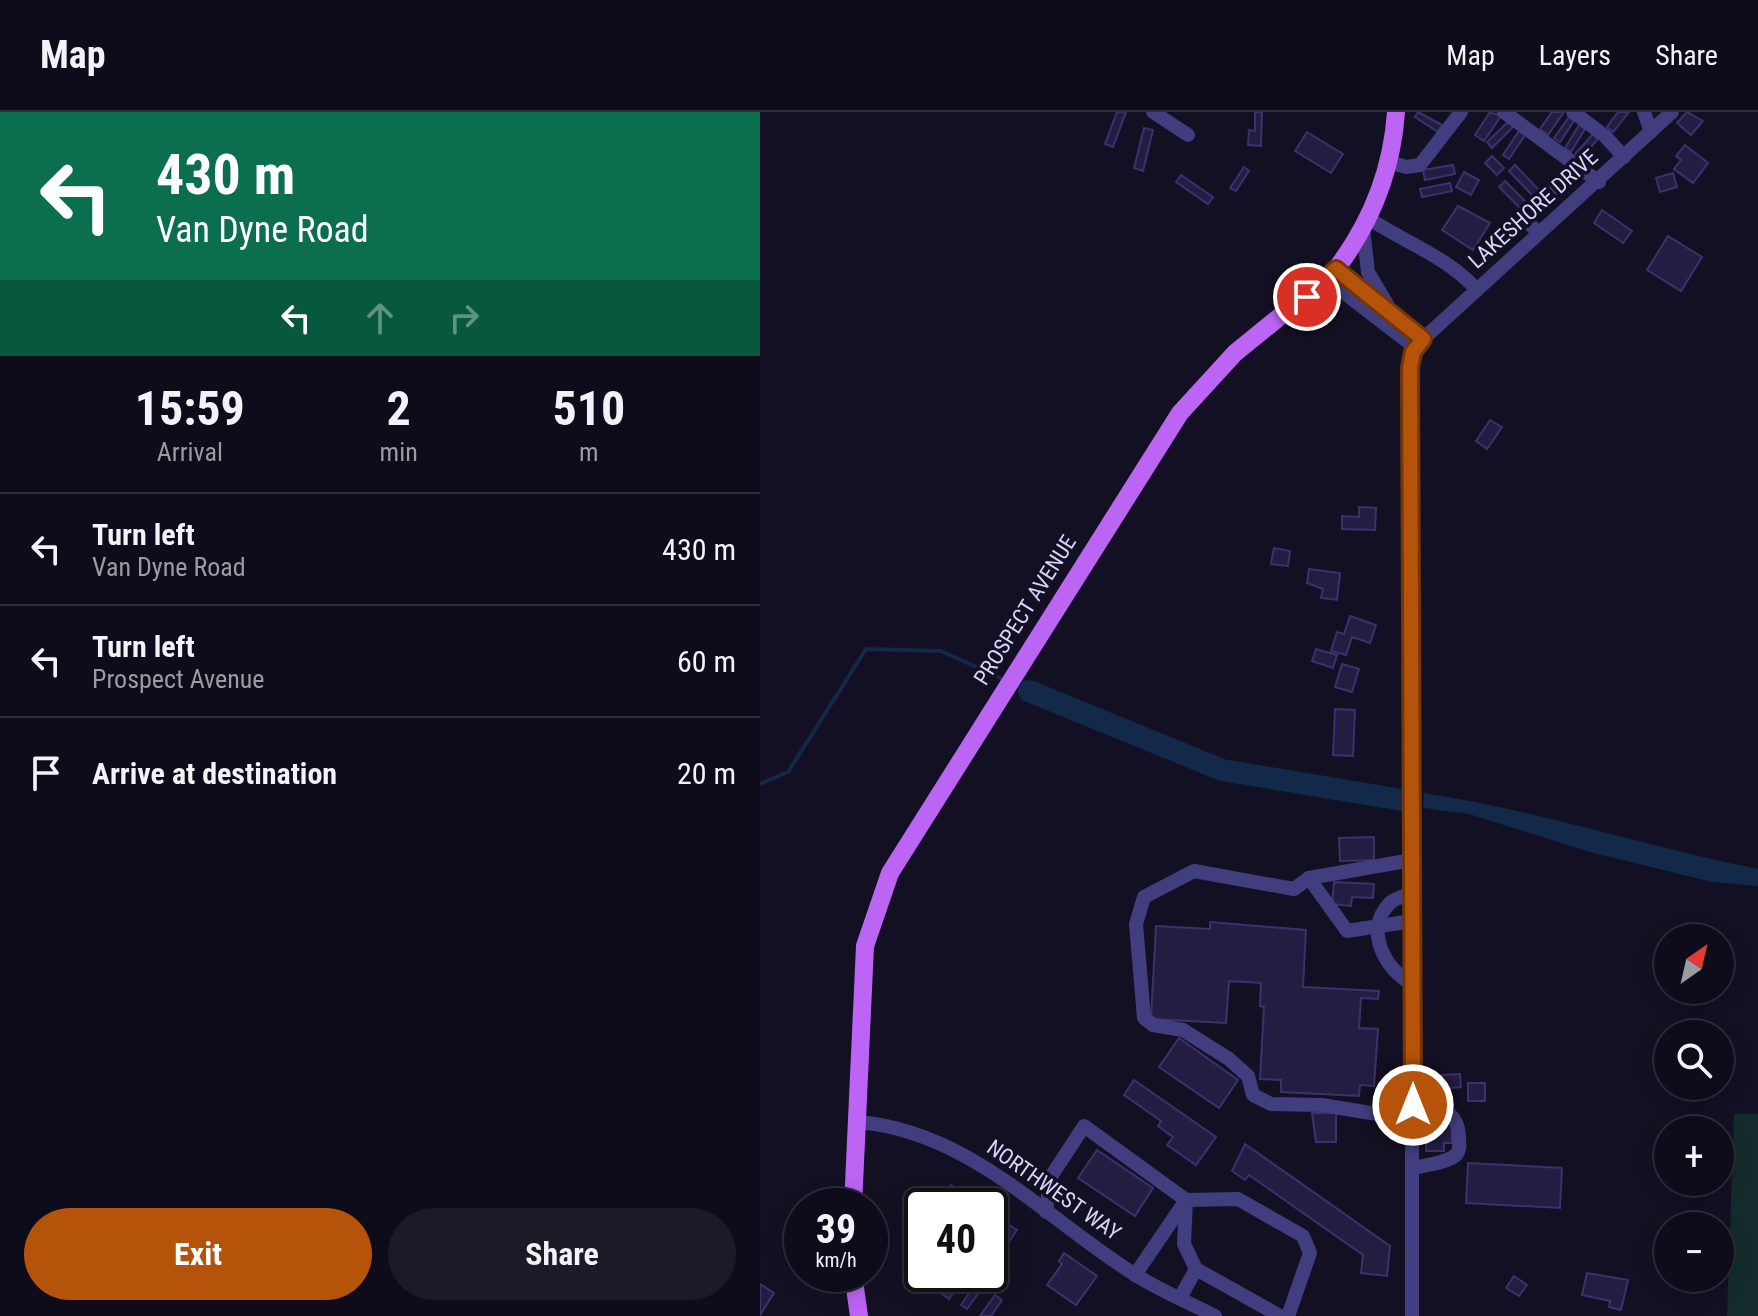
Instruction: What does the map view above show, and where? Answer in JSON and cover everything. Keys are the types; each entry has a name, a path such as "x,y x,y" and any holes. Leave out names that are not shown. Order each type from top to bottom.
{"main road":[{"name":"PROSPECT AVENUE","path":"854,1188 864,966 874,914 906,846 1131,486 1194,394 1235,353 1331,274 1365,223 1389,162 1396,112"},
{"path":"856,1292 859,1316"}],"street":[{"path":"1153,112 1188,135"},
{"path":"1389,162 1406,167 1420,165 1461,112"},
{"path":"1504,112 1599,182"},
{"path":"1573,112 1605,136 1624,157"},
{"path":"1644,112 1651,132"},
{"name":"LAKESHORE DRIVE","path":"1419,343 1599,182 1672,112"},
{"path":"1539,233 1524,219 1578,165"},
{"path":"1365,223 1454,266 1477,290"},
{"path":"1365,223 1371,281 1419,343"},
{"path":"1331,274 1406,325"},
{"path":"1331,274 1419,343"},
{"path":"1412,1316 1414,1112 1410,368 1419,343"},
{"path":"1412,860 1309,878 1294,889 1194,871 1144,897 1136,924 1144,1018 1153,1025 1183,1030 1229,1059 1248,1076 1253,1095 1271,1104 1414,1112 1435,1106 1448,1111 1459,1127 1459,1149 1454,1157 1413,1168"},
{"path":"1309,878 1347,931 1412,921"},
{"path":"1412,893 1390,902 1379,919 1380,949 1385,959 1398,978 1413,984"},
{"name":"NORTHWEST WAY","path":"858,1122 897,1127 943,1143 1135,1275 1215,1316"},
{"path":"1046,1212 1051,1174 1084,1126 1186,1200 1238,1199 1303,1236 1310,1253 1288,1316"},
{"path":"1186,1200 1184,1244 1196,1269 1280,1316"},
{"path":"1135,1275 1186,1200"},
{"path":"1180,1298 1196,1269"}],"green space":[{"path":"1758,1114 1758,1316 1727,1316 1728,1292 1734,1292 1734,1212 1731,1212 1731,1196 1734,1196 1734,1116"}],"water":[{"path":"1424,793 1508,809 1758,869 1758,886 1712,882 1590,852 1469,814 1423,808"}],"building":[{"path":"1117,112 1126,112 1113,147 1105,144"},
{"path":"1255,112 1262,112 1261,146 1248,145 1249,130 1255,131"},
{"path":"1418,112 1442,125 1438,132 1415,117"},
{"path":"1490,112 1501,116 1484,141 1475,135"},
{"path":"1552,112 1564,112 1548,135 1540,129"},
{"path":"1618,112 1629,112 1613,132 1607,127"},
{"path":"1687,112 1703,121 1691,135 1677,123"},
{"path":"1569,117 1574,121 1560,142 1554,138"},
{"path":"1509,121 1514,126 1492,148 1487,142"},
{"path":"1579,125 1585,129 1571,152 1565,148"},
{"path":"1144,128 1153,130 1143,171 1134,168"},
{"path":"1519,131 1525,135 1509,159 1503,155"},
{"path":"1307,132 1343,154 1331,173 1295,151"},
{"path":"1593,134 1598,139 1580,159 1575,154"},
{"path":"1685,145 1708,163 1693,183 1674,169 1681,160 1676,156"},
{"path":"1492,156 1504,168 1497,175 1485,163"},
{"path":"1453,165 1455,174 1425,180 1423,170"},
{"path":"1515,165 1539,190 1533,196 1509,171"},
{"path":"1244,167 1249,171 1236,191 1230,188"},
{"path":"1464,172 1479,180 1471,195 1456,187"},
{"path":"1673,173 1677,187 1660,192 1656,178"},
{"path":"1181,175 1213,197 1208,204 1176,182"},
{"path":"1505,181 1527,203 1521,209 1499,187"},
{"path":"1450,183 1452,191 1422,197 1420,189"},
{"path":"1458,206 1490,223 1473,250 1442,230"},
{"path":"1602,210 1632,231 1623,243 1594,223"},
{"path":"1668,236 1702,257 1681,291 1647,270"},
{"path":"1490,420 1502,427 1487,449 1476,441"},
{"path":"1359,507 1376,508 1375,530 1342,529 1342,516 1359,517"},
{"path":"1274,548 1290,551 1288,566 1271,564"},
{"path":"1309,569 1340,573 1337,600 1321,598 1323,589 1307,583"},
{"path":"1350,616 1376,625 1370,643 1352,637 1346,655 1331,651 1337,632 1344,634"},
{"path":"1316,649 1337,655 1333,668 1312,661"},
{"path":"1342,664 1359,669 1352,692 1335,687"},
{"path":"1335,709 1355,710 1353,756 1333,755"},
{"path":"1374,837 1374,860 1340,861 1339,838"},
{"path":"1334,882 1374,884 1373,898 1352,897 1351,906 1332,904"},
{"path":"1210,922 1306,930 1303,987 1379,991 1378,999 1361,998 1359,1028 1378,1029 1374,1086 1360,1085 1359,1096 1281,1092 1281,1080 1260,1079 1264,1007 1260,1006 1261,983 1229,981 1226,1023 1151,1019 1156,926 1210,929"},
{"path":"1179,1038 1238,1080 1219,1108 1159,1067"},
{"path":"1460,1074 1461,1087 1443,1089 1441,1075"},
{"path":"1134,1080 1216,1137 1196,1165 1167,1145 1173,1137 1158,1126 1161,1121 1124,1095"},
{"path":"1468,1083 1485,1083 1485,1101 1468,1101"},
{"path":"1312,1113 1336,1113 1336,1142 1316,1142"},
{"path":"1427,1122 1452,1122 1452,1143 1444,1143 1444,1151 1426,1151"},
{"path":"1245,1144 1390,1246 1387,1276 1361,1273 1363,1255 1249,1175 1245,1180 1232,1171"},
{"path":"1097,1150 1153,1188 1135,1216 1078,1178"},
{"path":"1468,1163 1562,1168 1560,1208 1466,1203"},
{"path":"1008,1224 1017,1230 1008,1244"},
{"path":"1064,1253 1097,1276 1076,1305 1047,1285 1062,1264 1059,1261"},
{"path":"1587,1273 1628,1280 1621,1310 1609,1307 1610,1301 1582,1295"},
{"path":"1514,1276 1527,1285 1519,1296 1506,1288"},
{"path":"760,1284 774,1293 760,1315"},
{"path":"943,1292 954,1292 949,1299"},
{"path":"970,1292 979,1292 967,1309 961,1305"},
{"path":"995,1295 1002,1300 991,1316 980,1316"}],"waterway":[{"path":"760,784 788,772 866,649 941,651 1005,680"},
{"path":"1016,685 1029,691"},
{"path":"1029,691 1222,770 1402,800"}],"route":[{"path":"1307,297 1336,269 1423,339 1413,352 1410,368 1413,1105"}]}
